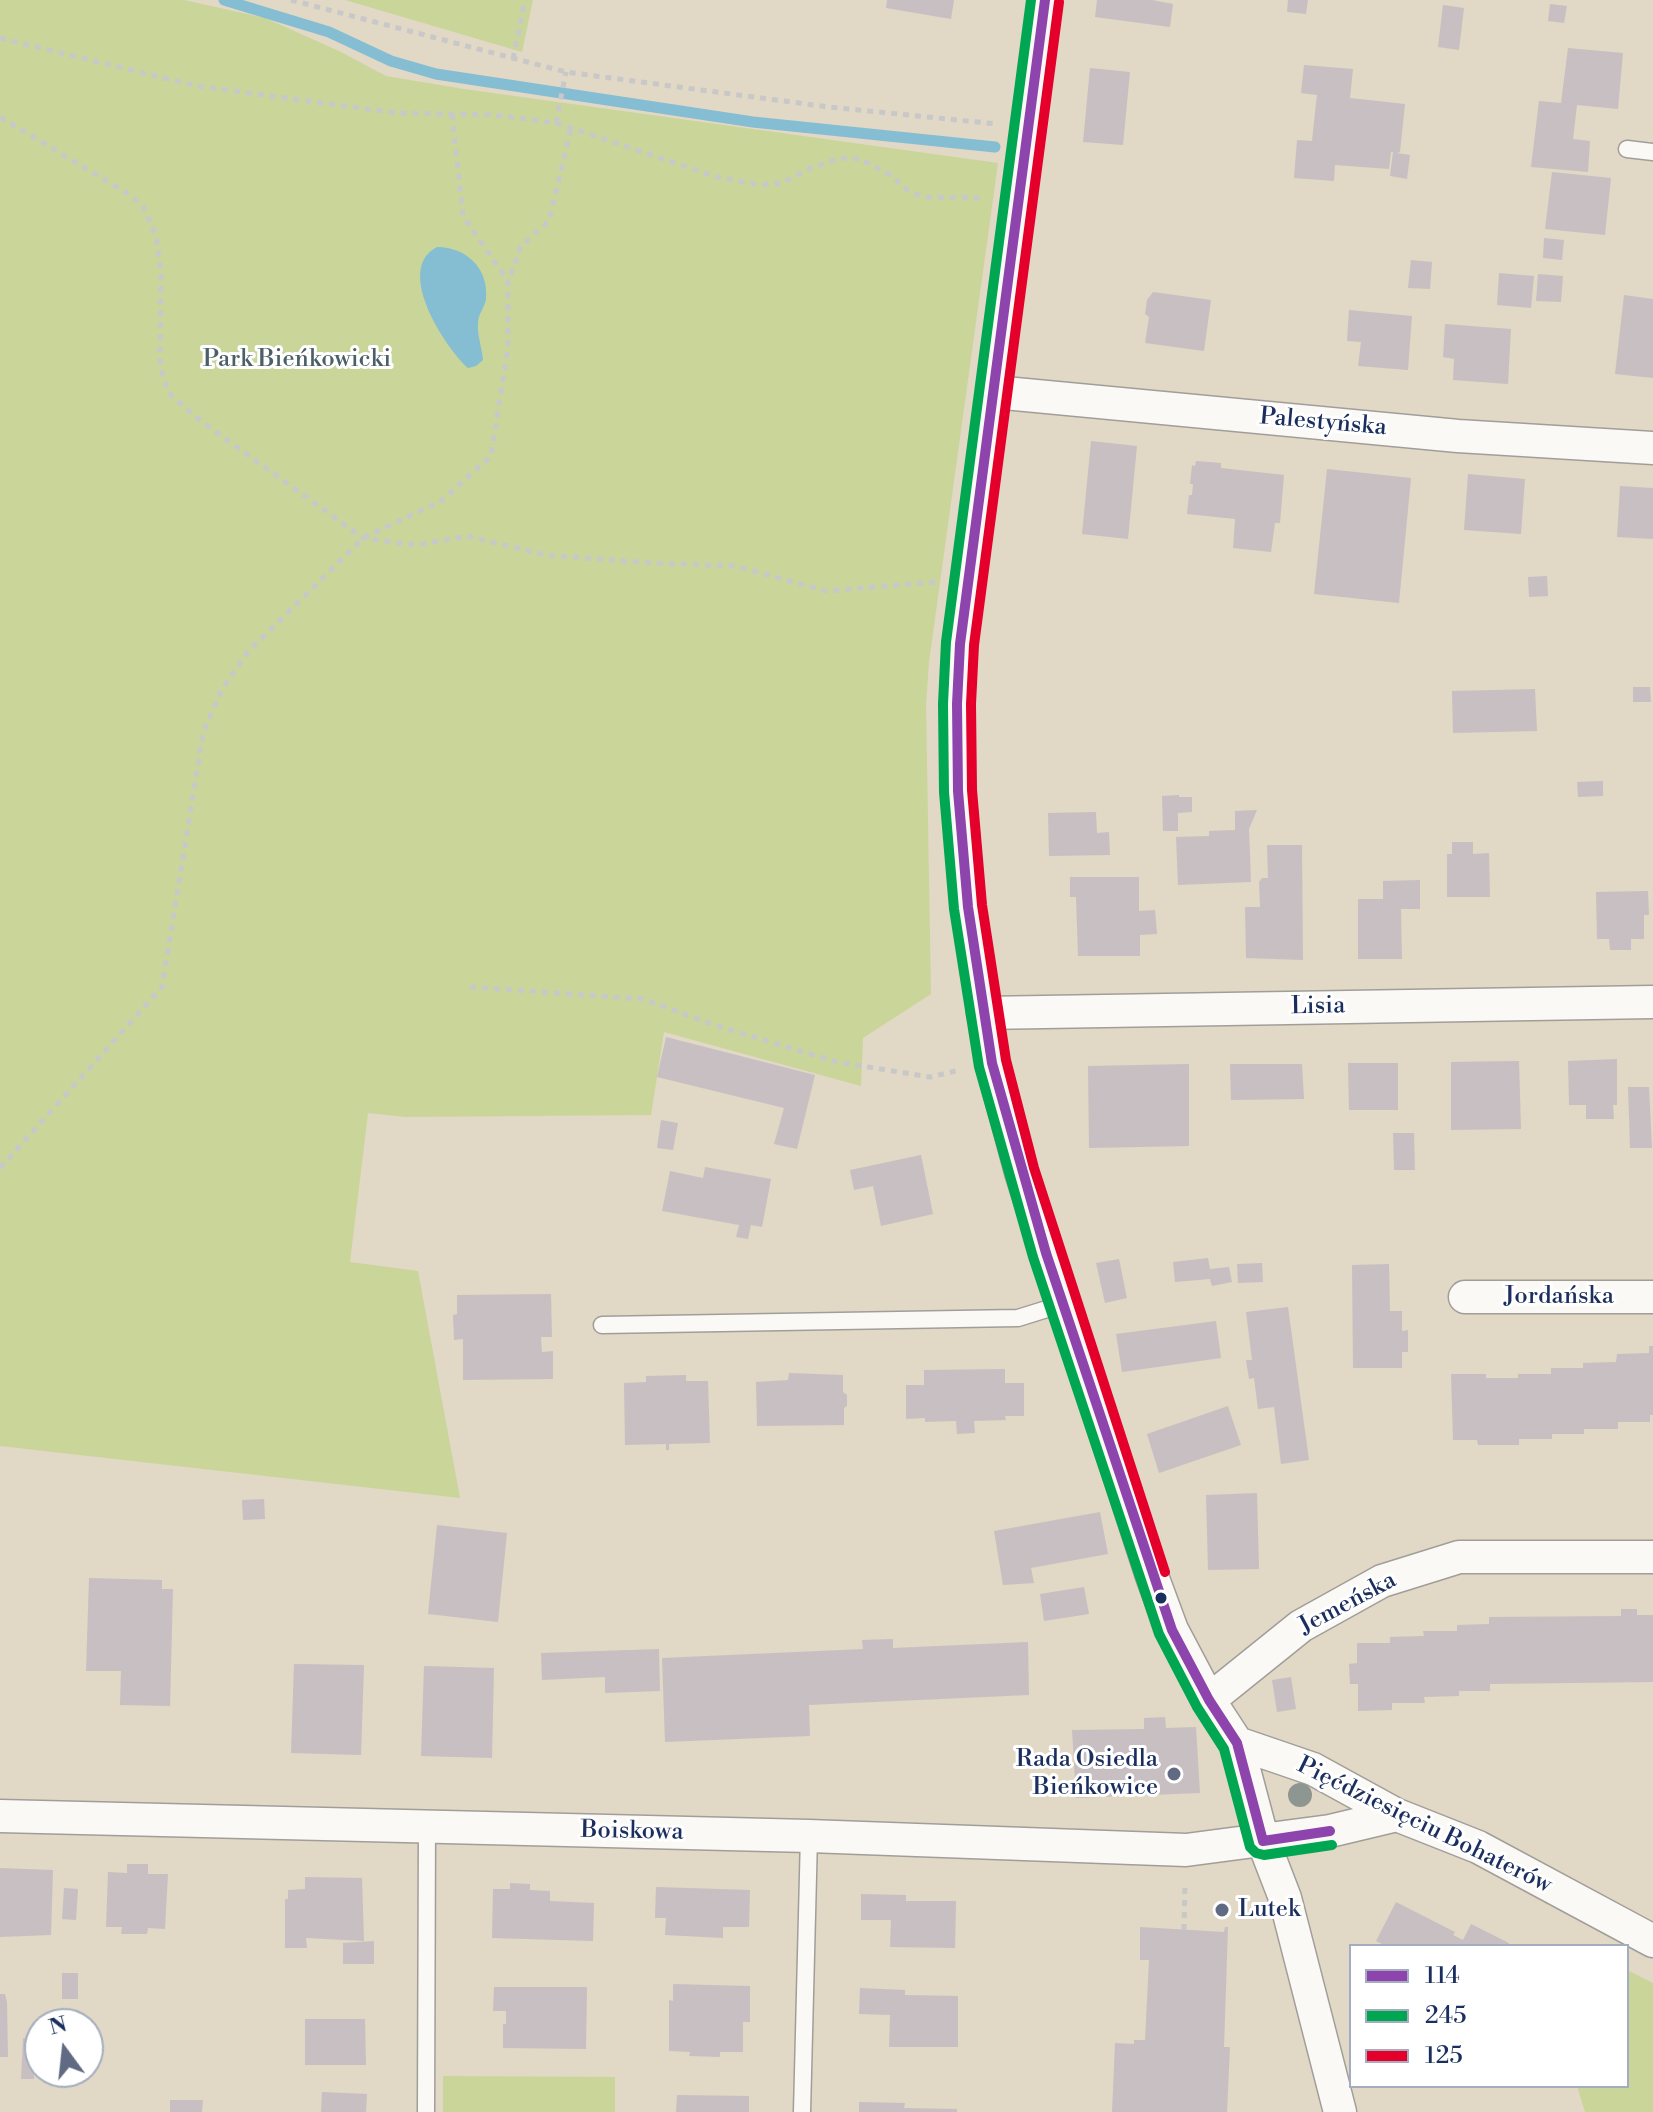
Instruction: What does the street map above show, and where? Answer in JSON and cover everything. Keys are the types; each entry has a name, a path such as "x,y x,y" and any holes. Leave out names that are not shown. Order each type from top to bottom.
{"street":[{"path":"1045,0 960,644 958,791 968,907 992,1063 1021,1172 1172,1630 1209,1700 1237,1743 1263,1841 1285,1898 1340,2112"},
{"name":"Palestyńska","path":"994,392 1458,436 1653,448"},
{"name":"Lisia","path":"983,1013 1653,1002"},
{"name":"Jordańska","path":"1465,1297 1653,1297"},
{"name":"Jemeńska","path":"1209,1700 1301,1626 1382,1581 1459,1557 1653,1557"},
{"name":"Pięćdziesięciu Bohaterów","path":"1237,1743 1313,1769 1397,1815 1478,1847 1653,1941"},
{"name":"Boiskowa","path":"0,1816 809,1836 1186,1850 1330,1831 1397,1815"}],"lane":[{"path":"1627,149 1653,152"},
{"path":"602,1325 1018,1318 1063,1304"},
{"path":"426,2112 427,1826"},
{"path":"802,2112 809,1836"}],"path":[{"path":"291,0 566,72 829,107 1030,127"},
{"path":"513,59 525,0"},
{"path":"0,38 197,86 397,113 494,115 556,123 717,177 759,185 782,183 840,158 861,159 923,197 989,198 1019,202"},
{"path":"556,123 566,72"},
{"path":"452,114 463,216 508,282"},
{"path":"0,117 130,195 143,206 151,219 161,273 160,359 163,379 171,395 202,422 363,538 416,545 467,536 546,555 735,566 826,591 938,581 967,587"},
{"path":"0,1168 162,987 203,733 221,691 247,653 363,538 441,501 491,456 508,348 508,282 521,246 549,221 571,128"},
{"path":"470,987 643,999 714,1025 837,1062 930,1077 992,1063"},
{"path":"1184,1930 1186,1850"}],"green space":[{"name":"Park Bieńkowicki","path":"0,0 184,0 265,18 386,76 998,163 929,662 926,705 931,994 863,1038 861,1086 664,1032 651,1115 405,1117 368,1113 350,1262 418,1271 460,1498 0,1446"},
{"path":"345,0 533,0 522,52"},
{"path":"1629,1971 1653,1983 1653,2112 1585,2112 1578,2088 1629,2088"},
{"path":"443,2076 615,2077 615,2112 443,2112"}],"water":[{"path":"437,247 466,255 474,261 484,278 486,299 478,328 483,360 476,366 468,368 458,357 427,308 420,272 425,258"}],"building":[{"path":"887,0 954,0 951,19 886,8"},
{"path":"1097,0 1152,0 1173,4 1170,27 1095,17"},
{"path":"1288,0 1308,0 1306,14 1287,12"},
{"path":"1550,4 1567,6 1564,23 1548,21"},
{"path":"1443,5 1464,8 1459,50 1438,47"},
{"path":"1568,48 1623,53 1618,109 1577,105 1573,139 1590,141 1588,172 1531,167 1539,101 1561,103"},
{"path":"1304,65 1353,69 1350,98 1405,104 1400,152 1397,153 1410,155 1407,179 1390,176 1393,152 1389,169 1335,165 1334,181 1294,178 1297,140 1312,141 1317,95 1301,93"},
{"path":"1090,68 1130,72 1123,145 1083,142"},
{"path":"1552,172 1611,178 1605,235 1545,229"},
{"path":"1544,238 1564,240 1562,260 1543,258"},
{"path":"1411,260 1432,262 1430,289 1408,288"},
{"path":"1499,273 1534,276 1531,308 1497,305"},
{"path":"1538,274 1563,276 1561,302 1536,301"},
{"path":"1153,292 1211,300 1204,351 1145,343 1149,317 1145,314 1147,300"},
{"path":"1624,295 1653,299 1653,378 1615,374"},
{"path":"1349,310 1412,316 1408,370 1358,366 1361,342 1347,341"},
{"path":"1445,324 1511,329 1508,384 1453,380 1454,359 1443,357"},
{"path":"1091,441 1137,446 1128,539 1082,534"},
{"path":"1196,461 1221,463 1221,468 1284,475 1280,523 1275,523 1271,552 1233,548 1235,519 1187,514 1189,495 1192,495 1192,465 1195,466"},
{"path":"1327,469 1411,478 1399,603 1314,594"},
{"path":"1468,474 1525,479 1521,534 1464,530"},
{"path":"1620,486 1653,488 1653,539 1617,537"},
{"path":"1547,576 1548,596 1529,597 1528,577"},
{"path":"1633,687 1650,687 1651,702 1633,702"},
{"path":"1535,689 1537,731 1453,733 1452,691"},
{"path":"1603,781 1603,796 1578,797 1577,782"},
{"path":"1162,796 1192,797 1192,812 1178,813 1178,831 1163,831"},
{"path":"1257,810 1249,829 1251,882 1178,885 1176,837 1209,836 1209,831 1235,830 1235,811"},
{"path":"1096,812 1097,833 1109,832 1110,855 1049,856 1048,813"},
{"path":"1452,842 1473,842 1473,854 1489,853 1490,897 1447,897 1447,854 1452,854"},
{"path":"1267,845 1302,845 1303,960 1246,958 1245,907 1260,907 1259,882 1262,878 1268,878"},
{"path":"1070,877 1139,877 1139,911 1155,910 1157,934 1140,935 1140,956 1078,956 1076,897 1070,897"},
{"path":"1420,880 1420,909 1401,909 1402,959 1358,959 1358,899 1383,899 1383,881"},
{"path":"1648,891 1649,915 1644,915 1644,939 1631,939 1631,950 1610,950 1609,939 1597,939 1596,892"},
{"path":"666,1037 815,1075 797,1149 774,1144 784,1108 657,1077"},
{"path":"1617,1059 1614,1119 1586,1119 1586,1105 1569,1105 1568,1061"},
{"path":"1519,1061 1521,1129 1451,1130 1451,1062"},
{"path":"1348,1063 1398,1063 1398,1110 1349,1110"},
{"path":"1189,1064 1189,1146 1089,1148 1088,1066"},
{"path":"1230,1064 1302,1064 1304,1099 1231,1100"},
{"path":"1628,1087 1649,1087 1652,1148 1630,1148"},
{"path":"661,1120 678,1123 673,1150 657,1148"},
{"path":"1393,1133 1414,1133 1415,1170 1394,1170"},
{"path":"921,1155 933,1214 881,1226 873,1186 854,1190 850,1170"},
{"path":"705,1167 771,1179 762,1227 751,1225 748,1239 736,1237 739,1225 662,1211 670,1171 703,1178"},
{"path":"1208,1258 1210,1269 1229,1267 1232,1282 1212,1286 1210,1279 1175,1282 1173,1262"},
{"path":"1119,1259 1127,1298 1105,1303 1096,1263"},
{"path":"1262,1263 1263,1282 1238,1283 1237,1264"},
{"path":"1389,1264 1390,1311 1402,1311 1402,1331 1408,1330 1408,1352 1402,1352 1402,1368 1353,1368 1352,1265"},
{"path":"551,1294 552,1337 541,1337 542,1352 553,1351 553,1379 463,1380 463,1339 454,1340 453,1315 457,1314 457,1295"},
{"path":"1288,1307 1309,1460 1281,1464 1274,1407 1258,1409 1254,1378 1249,1379 1246,1360 1252,1360 1246,1312"},
{"path":"1216,1321 1221,1358 1122,1372 1116,1334"},
{"path":"1649,1346 1653,1346 1653,1415 1650,1415 1650,1422 1618,1422 1618,1429 1584,1429 1584,1434 1552,1434 1552,1439 1519,1439 1519,1445 1478,1445 1477,1440 1453,1440 1451,1374 1518,1378 1518,1374 1551,1374 1551,1368 1583,1368 1583,1363 1616,1362 1617,1354 1649,1353"},
{"path":"1005,1369 1005,1383 1024,1383 1024,1416 974,1421 975,1433 957,1434 956,1421 906,1419 906,1385 924,1385 924,1370"},
{"path":"789,1373 843,1375 843,1392 847,1395 844,1425 757,1426 756,1382 788,1380"},
{"path":"686,1375 686,1381 708,1381 710,1443 669,1444 669,1450 666,1450 666,1444 625,1445 624,1383 646,1382 646,1376"},
{"path":"1228,1406 1241,1445 1159,1473 1147,1434"},
{"path":"1257,1493 1259,1569 1208,1570 1206,1495"},
{"path":"264,1499 265,1519 243,1520 242,1500"},
{"path":"1100,1512 1108,1554 1031,1568 1034,1583 1003,1585 994,1531"},
{"path":"437,1525 507,1533 498,1622 428,1614"},
{"path":"89,1578 162,1580 162,1589 173,1589 170,1706 120,1705 121,1671 86,1671"},
{"path":"1084,1587 1089,1614 1044,1621 1040,1594"},
{"path":"1621,1609 1637,1609 1637,1615 1653,1615 1653,1682 1490,1684 1490,1691 1459,1691 1459,1696 1424,1697 1425,1703 1392,1703 1392,1710 1358,1711 1358,1684 1350,1684 1349,1664 1357,1663 1357,1643 1390,1643 1390,1637 1424,1636 1423,1631 1457,1631 1457,1625 1489,1624 1489,1617 1621,1616"},
{"path":"893,1639 893,1648 1028,1642 1029,1695 809,1705 810,1736 665,1742 662,1658 863,1649 862,1640"},
{"path":"659,1649 660,1691 605,1693 605,1677 542,1680 541,1653"},
{"path":"294,1664 364,1665 361,1755 291,1753"},
{"path":"424,1666 494,1668 492,1758 421,1756"},
{"path":"1291,1677 1296,1709 1277,1712 1272,1680"},
{"path":"1165,1717 1166,1728 1196,1727 1200,1793 1076,1798 1072,1730 1144,1729 1144,1718"},
{"path":"127,1864 148,1864 148,1874 168,1874 165,1929 148,1928 147,1934 121,1934 122,1927 106,1927 108,1872 127,1873"},
{"path":"0,1868 53,1870 51,1935 0,1937"},
{"path":"305,1877 362,1878 364,1941 306,1938 307,1948 285,1948 285,1899 288,1899 288,1890 305,1889"},
{"path":"510,1883 530,1884 530,1890 550,1891 550,1901 594,1903 593,1941 492,1938 493,1889 510,1889"},
{"path":"656,1887 750,1890 749,1927 723,1927 723,1938 665,1935 666,1918 655,1918"},
{"path":"64,1888 78,1889 76,1920 62,1919"},
{"path":"861,1894 906,1895 906,1901 956,1901 955,1948 890,1947 891,1920 861,1920"},
{"path":"1396,1902 1455,1932 1453,1935 1463,1940 1471,1924 1509,1943 1382,1944 1376,1941"},
{"path":"1140,1927 1224,1932 1228,1927 1224,2047 1230,2047 1227,2112 1112,2112 1115,2043 1134,2044 1134,2040 1145,2040 1149,1960 1140,1960"},
{"path":"374,1941 374,1964 343,1964 343,1943"},
{"path":"62,1973 78,1973 78,1999 62,1999"},
{"path":"673,1984 750,1986 750,2022 743,2022 743,2052 720,2052 720,2057 689,2056 690,2052 669,2051 669,2000 673,2001"},
{"path":"494,1987 587,1987 586,2049 503,2048 506,2011 493,2011"},
{"path":"860,1988 905,1990 905,1995 958,1996 958,2047 889,2047 890,2015 859,2014"},
{"path":"0,1994 5,1994 7,2002 8,2057 0,2057"},
{"path":"305,2019 365,2019 366,2065 305,2065"},
{"path":"23,2038 24,2079 21,2079"},
{"path":"322,2092 367,2094 366,2112 321,2112"},
{"path":"677,2095 749,2096 749,2112 676,2112"},
{"path":"170,2100 203,2100 202,2112 170,2112"},
{"path":"859,2102 905,2103 904,2108 957,2109 957,2112 859,2112"}],"waterway":[{"path":"224,0 329,32 391,61 436,74 753,122 995,147"}],"transit line":[{"name":"245","path":"1031,0 946,642 944,792 954,909 979,1067 1033,1257 1159,1634 1197,1707 1224,1749 1250,1847 1264,1855 1332,1845"},
{"name":"114","path":"1045,0 960,644 957,704 958,791 968,907 992,1063 1046,1253 1172,1630 1209,1700 1237,1743 1263,1841 1330,1831"},
{"name":"125","path":"1059,2 974,645 972,790 982,905 1006,1060 1034,1168 1165,1572"}],"place":[{"name":"Rada Osiedla Bieńkowice","path":"1174,1774"},
{"name":"Lutek","path":"1222,1910"}]}
